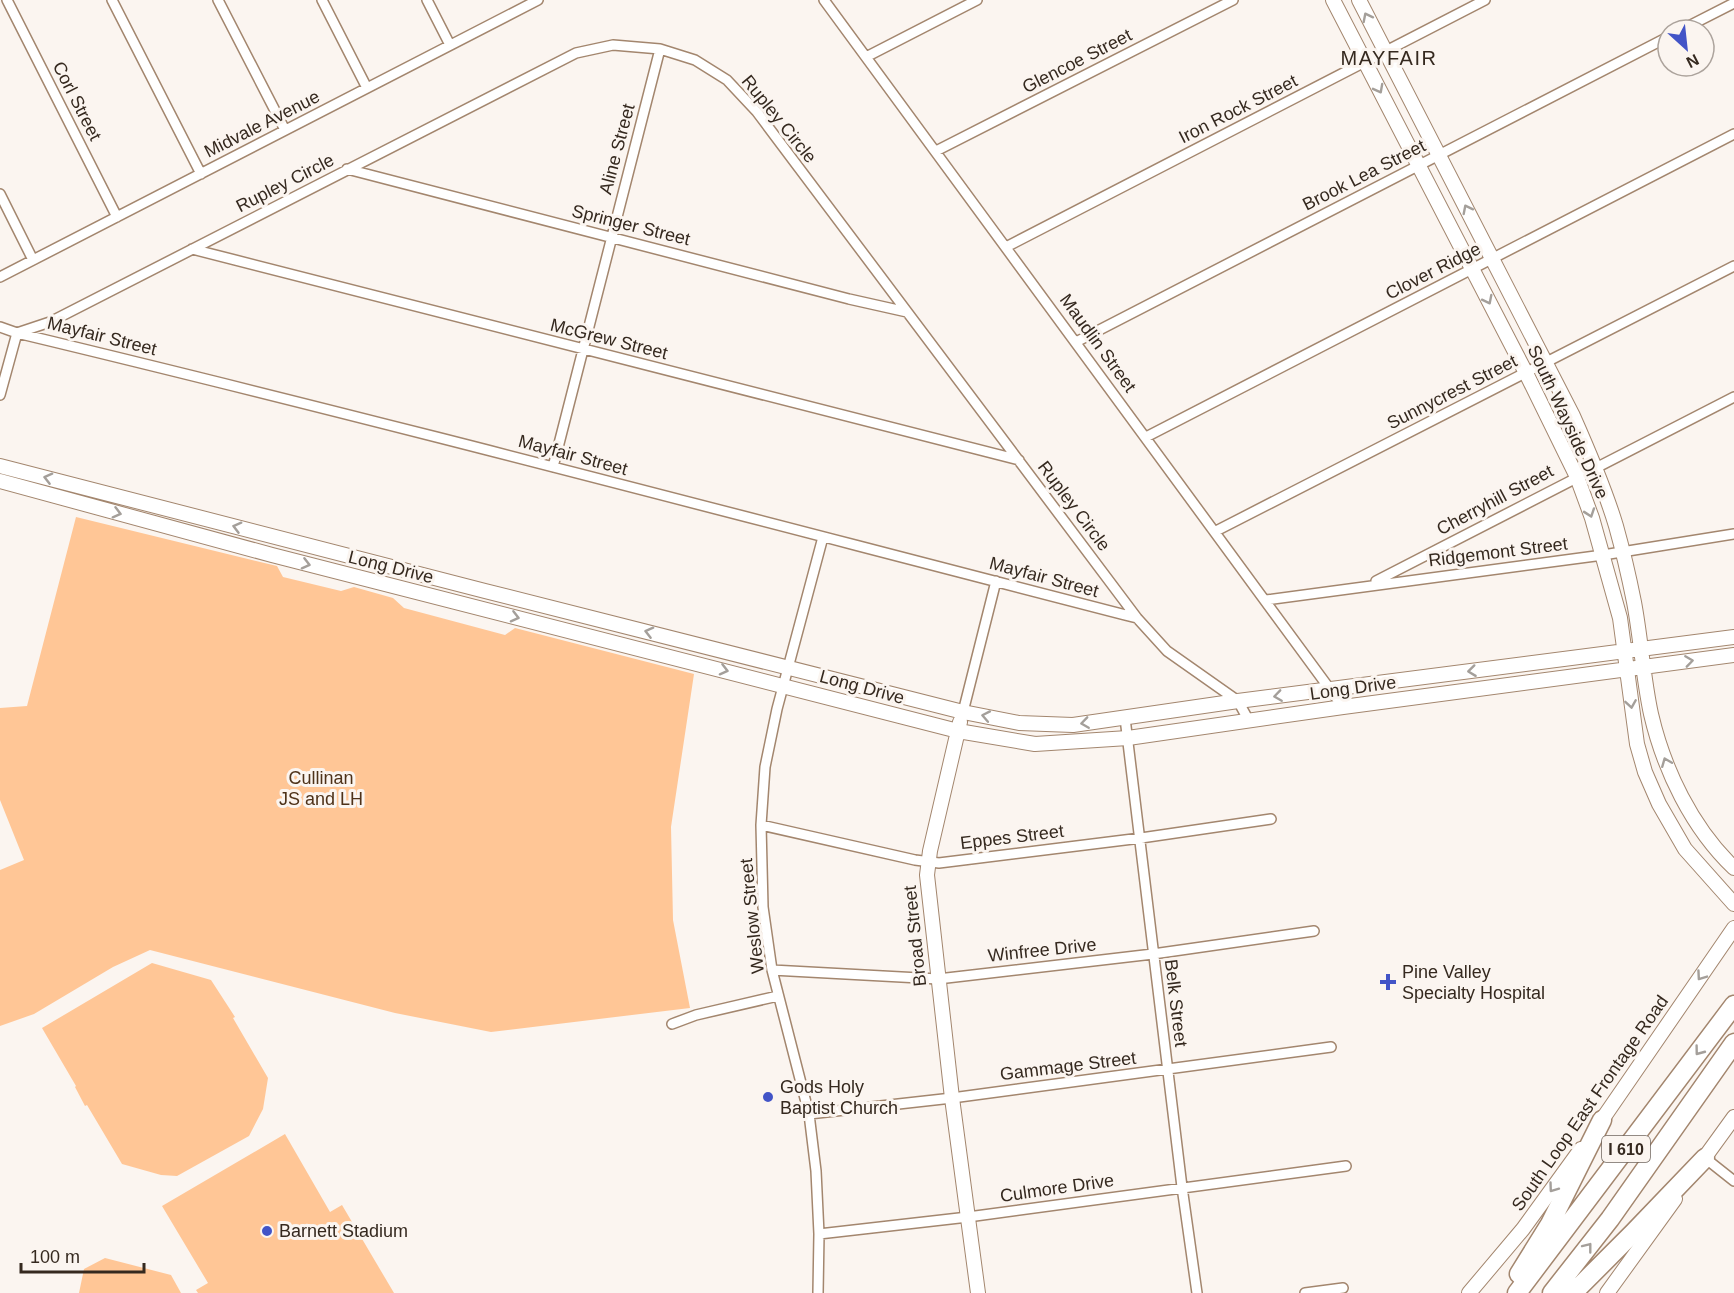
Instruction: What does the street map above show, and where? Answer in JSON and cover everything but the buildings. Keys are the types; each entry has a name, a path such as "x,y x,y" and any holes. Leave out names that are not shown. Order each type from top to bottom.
{"highway":[{"name":"I 610","path":"1517,1293 1734,1005"},
{"name":"I 610","path":"1552,1293 1610,1219 1734,1043"},
{"path":"1508,1293 1550,1224 1602,1120"},
{"path":"1572,1293 1705,1158"}],"main road":[{"name":"South Wayside Drive","path":"1333,0 1526,373 1576,477 1592,518 1620,618 1637,744 1646,772 1659,804 1685,849 1734,904"},
{"name":"South Wayside Drive","path":"1359,0 1573,416 1610,505 1640,634 1651,713 1658,741 1683,798 1707,838 1734,868"},
{"name":"Long Drive","path":"0,466 963,712 1019,723 1073,725 1238,701 1734,637"},
{"name":"Long Drive","path":"0,481 272,555 958,731 1035,744 1128,738 1734,655"},
{"path":"77,502 86,488"},
{"path":"175,529 180,512"},
{"path":"272,555 276,537"},
{"path":"380,582 385,566"},
{"path":"481,608 485,591"},
{"path":"593,636 597,619"},
{"path":"694,662 698,644"},
{"path":"1530,664 1531,683"},
{"path":"1433,676 1434,696"},
{"path":"876,710 883,691"},
{"name":"Broad Street","path":"963,712 928,862 927,875 952,1098 978,1293"},
{"path":"1659,804 1683,798"},
{"name":"South Loop East Frontage Road","path":"1469,1293 1523,1230 1734,928"},
{"path":"1607,1293 1734,1117"}],"street":[{"path":"112,0 201,174"},
{"path":"218,0 285,130"},
{"path":"322,0 367,88"},
{"path":"427,0 450,45"},
{"name":"Maudlin Street","path":"824,0 1343,707"},
{"path":"866,57 977,0"},
{"name":"Glencoe Street","path":"936,151 1233,0"},
{"name":"Iron Rock Street","path":"1006,247 1485,0"},
{"name":"Midvale Avenue","path":"0,277 535,1"},
{"name":"Corl Street","path":"6,2 117,217"},
{"path":"1705,18 1734,3"},
{"name":"Brook Lea Street","path":"1076,342 1656,43"},
{"name":"Rupley Circle","path":"17,333 50,322 576,53 613,45 660,49 695,60 727,80 757,112 1137,618 1167,651 1238,701 1250,721"},
{"name":"Aline Street","path":"553,467 660,49"},
{"name":"Clover Ridge","path":"1146,437 1734,134"},
{"name":"Springer Street","path":"347,169 907,312"},
{"path":"0,194 33,260"},
{"name":"McGrew Street","path":"192,249 1019,460"},
{"name":"Sunnycrest Street","path":"1216,531 1734,266"},
{"name":"Mayfair Street","path":"0,327 1137,618"},
{"path":"0,395 17,333"},
{"name":"Cherryhill Street","path":"1369,585 1734,397"},
{"name":"Ridgemont Street","path":"1266,600 1603,555 1734,534"},
{"name":"Weslow Street","path":"818,1293 819,1234 816,1171 809,1114 772,970 764,908 761,825 765,767 788,667 823,537"},
{"name":"Broad Street","path":"963,712 996,581"},
{"name":"Belk Street","path":"1125,718 1197,1293"},
{"name":"Eppes Street","path":"761,825 928,862 1141,838 1271,819"},
{"name":"Winfree Drive","path":"772,970 938,979 1154,954 1314,931"},
{"path":"672,1024 696,1015 778,996"},
{"name":"Gammage Street","path":"809,1114 952,1098 1331,1047"},
{"path":"1705,1158 1734,1181"},
{"name":"Culmore Drive","path":"819,1234 968,1217 1347,1166"},
{"path":"1305,1293 1343,1288"}],"green space":[{"name":"Cullinan JS and LH","path":"76,517 277,566 283,577 341,591 354,587 393,598 404,608 505,635 515,628 694,674 671,827 673,920 690,1008 491,1032 395,1013 150,950 113,967 34,1014 0,1026 0,870 24,860 0,800 0,708 27,706"},
{"path":"152,963 211,980 235,1017 233,1018 268,1078 263,1109 249,1136 177,1176 161,1175 122,1164 87,1105 85,1106 42,1028"},
{"name":"Barnett Stadium","path":"285,1134 330,1212 342,1205 394,1293 198,1293 196,1290 208,1283 162,1206"},
{"path":"105,1258 171,1275 181,1293 79,1293 84,1269"}],"place":[{"name":"Pine Valley Specialty Hospital","path":"1388,982"},
{"name":"Gods Holy Baptist Church","path":"768,1097"},
{"name":"Barnett Stadium","path":"267,1231"}],"district":[{"name":"MAYFAIR","path":"1389,58"}]}
